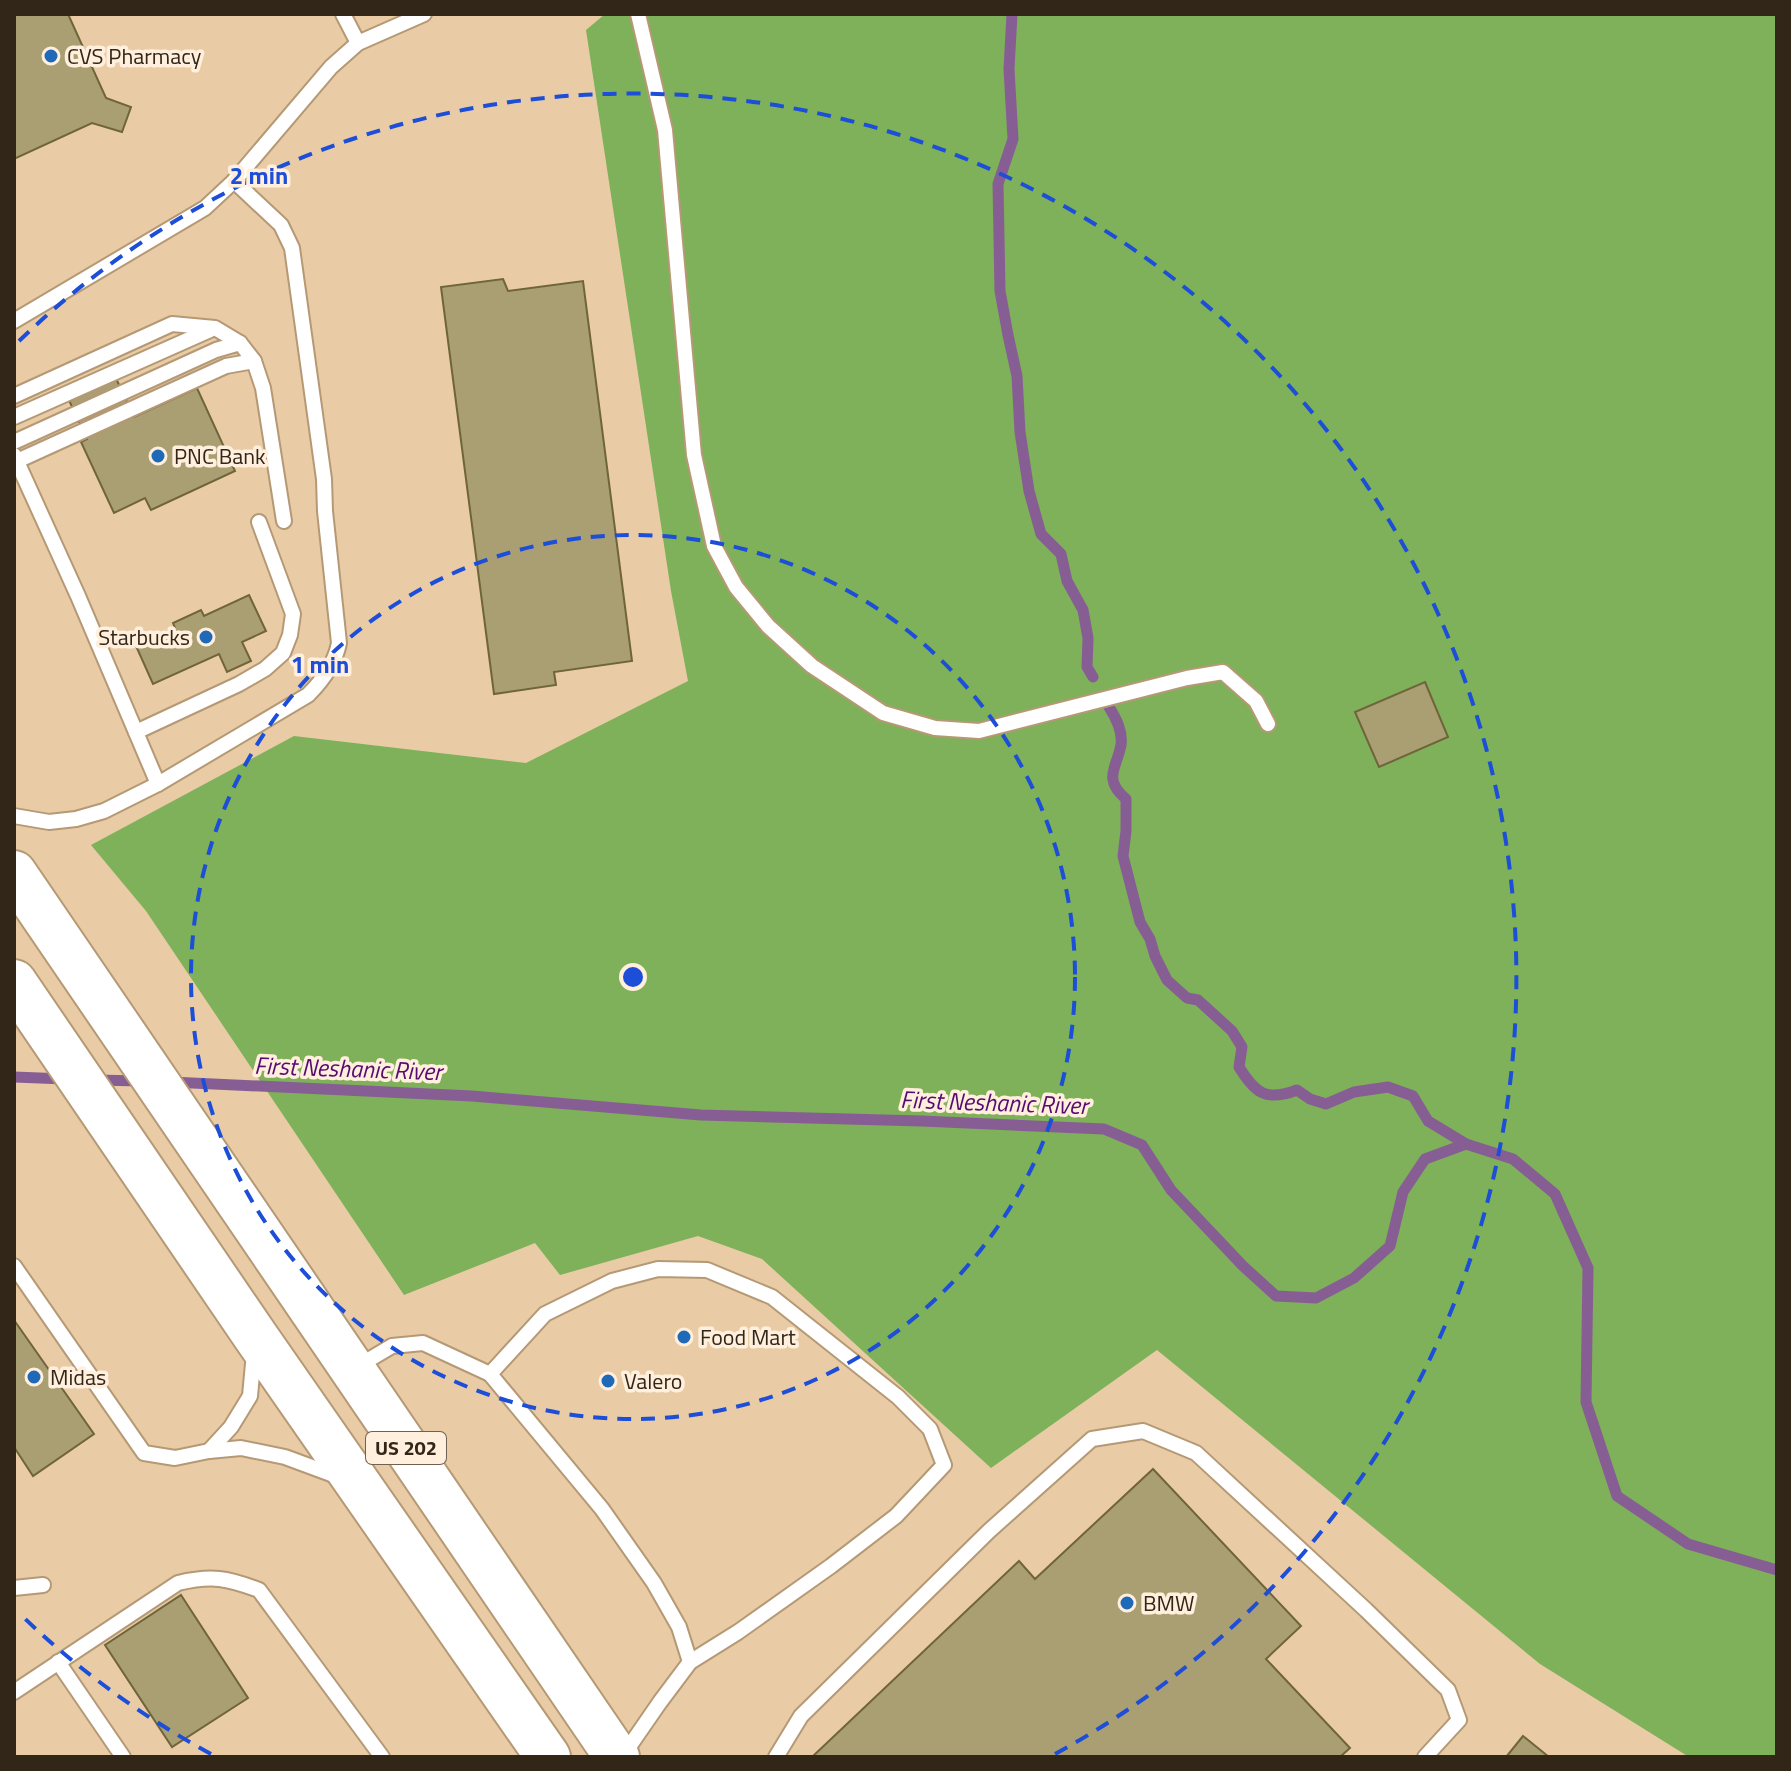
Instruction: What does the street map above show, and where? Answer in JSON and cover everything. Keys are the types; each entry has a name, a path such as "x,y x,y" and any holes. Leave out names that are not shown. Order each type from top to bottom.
{"highway":[{"name":"US 202","path":"14,873 619,1757"},
{"name":"US 202","path":"25,998 548,1757"}],"lane":[{"path":"343,14 358,43"},
{"path":"14,321 205,208 234,181 331,67 358,43 424,14"},
{"path":"638,14 665,130 694,455 714,546 736,587 768,626 812,666 883,713 935,728 979,731 1187,678 1223,672 1256,701 1268,724"},
{"path":"14,816 49,822 104,811 158,784 308,695 336,658 339,643 324,479 292,248 281,225 234,181"},
{"path":"14,396 172,324 215,328 240,343 254,361 263,388 284,521"},
{"path":"14,417 215,328"},
{"path":"14,442 216,350 240,343"},
{"path":"158,784 15,458 226,366 254,361"},
{"path":"136,732 239,684 265,669 283,653 293,614 259,522"},
{"path":"14,1266 144,1453 175,1458 241,1448 285,1457 364,1490"},
{"path":"490,1374 545,1314 612,1281 658,1269 707,1270 772,1297 898,1397 930,1429 944,1465 896,1516 796,1591 690,1662 619,1757"},
{"path":"209,1451 231,1427 250,1396 256,1337"},
{"path":"353,1370 392,1346 423,1343 490,1374 602,1509 654,1583 679,1627 690,1662"},
{"path":"776,1757 801,1716 989,1531 1092,1439 1143,1431 1196,1453 1448,1690 1459,1720 1425,1757"},
{"path":"14,1692 178,1583 203,1577 235,1581 259,1590 382,1757"},
{"path":"14,1588 43,1585"},
{"path":"58,1662 123,1757"}],"green space":[{"path":"605,14 1777,14 1777,1757 1689,1757 1540,1664 1157,1350 991,1468 762,1259 698,1236 560,1275 535,1243 404,1295 146,911 91,845 294,736 526,763 688,681 671,591 586,30"}],"building":[{"name":"CVS Pharmacy","path":"14,14 68,14 106,98 131,107 122,132 92,123 14,159"},
{"path":"503,279 508,291 583,281 632,661 554,672 556,685 494,694 441,287"},
{"name":"PNC Bank","path":"114,374 134,417 197,388 235,471 151,510 145,498 114,513 81,442 87,439 67,396"},
{"name":"Starbucks","path":"249,595 266,631 242,642 251,661 227,672 219,654 153,684 136,646 175,628 173,623 201,610 204,616"},
{"path":"1425,682 1448,737 1379,767 1355,712"},
{"name":"Midas","path":"14,1320 94,1434 33,1476 14,1447"},
{"name":"BMW","path":"1153,1469 1301,1626 1266,1659 1350,1748 1340,1757 812,1757 1019,1561 1035,1579"},
{"path":"181,1595 248,1698 172,1747 105,1645"},
{"path":"1523,1736 1549,1757 1506,1757"}],"waterway":[{"path":"1012,14 1009,69 1013,139 998,184 1000,291 1017,376 1020,432 1029,491 1041,534 1061,554 1067,581 1083,610 1088,638 1087,667 1093,677"},
{"path":"1109,707 1121,735 1113,779 1126,799 1123,856 1140,922 1167,980 1187,998 1198,1000 1232,1031 1242,1047 1239,1067 1250,1083 1269,1095 1297,1090 1310,1099 1326,1104 1354,1092 1388,1087 1413,1096 1428,1121 1466,1144"},
{"name":"First Neshanic River","path":"14,1077 65,1079"},
{"name":"First Neshanic River","path":"95,1080 141,1081"},
{"name":"First Neshanic River","path":"171,1082 472,1096 701,1115 1104,1129 1142,1145 1171,1190 1276,1296 1316,1298 1354,1278 1390,1246 1403,1192 1425,1159 1466,1144 1513,1159 1555,1194 1588,1268 1586,1402 1617,1496 1688,1544 1777,1570"}],"place":[{"name":"CVS Pharmacy","path":"51,56"},
{"name":"PNC Bank","path":"158,456"},
{"name":"Starbucks","path":"206,637"},
{"name":"Food Mart","path":"684,1337"},
{"name":"Midas","path":"34,1377"},
{"name":"Valero","path":"608,1381"},
{"name":"BMW","path":"1127,1603"}]}
